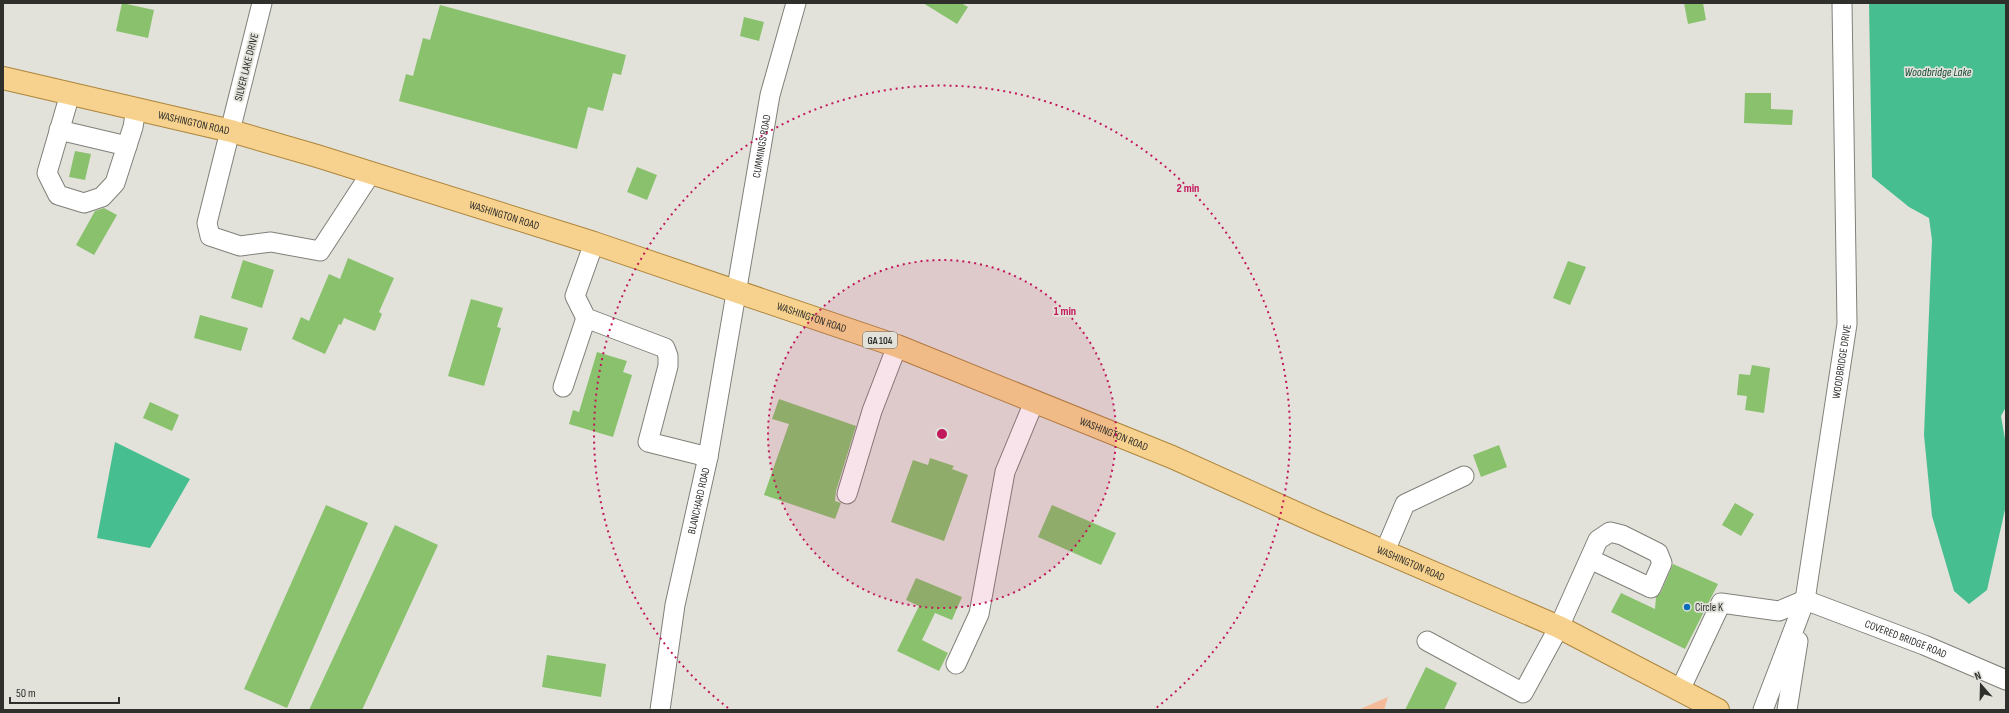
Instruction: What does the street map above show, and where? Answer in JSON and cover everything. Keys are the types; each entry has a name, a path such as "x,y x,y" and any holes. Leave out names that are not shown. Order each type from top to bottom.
{"main road":[{"name":"WASHINGTON ROAD","path":"3,78 231,131 594,243 897,346 1172,457 1559,627 1718,710"}],"street":[{"name":"SILVER LAKE DRIVE","path":"262,3 207,222 210,236 240,246 271,242 320,251 371,173"},
{"name":"CUMMINGS ROAD","path":"737,291 770,95 796,3"},
{"name":"WOODBRIDGE DRIVE","path":"1763,710 1805,600 1847,324 1842,3"},
{"path":"70,94 47,172 58,195 84,203 102,197 115,183 127,146 136,109"},
{"path":"59,130 127,146"},
{"path":"594,243 575,296 586,318 664,348 668,356 668,366 648,442 708,457"},
{"name":"BLANCHARD ROAD","path":"660,710 676,605 708,457 737,291"},
{"path":"563,387 586,318"},
{"path":"847,494 872,411 897,346"},
{"path":"956,664 979,614 1005,472 1034,402"},
{"path":"1385,551 1405,504 1464,476"},
{"path":"1427,641 1523,693 1559,627 1590,559"},
{"name":"COVERED BRIDGE ROAD","path":"1805,600 1924,645 2006,680"},
{"path":"1680,690 1721,603 1779,611 1805,600"},
{"path":"1787,710 1805,600"}],"shaded area":[{"path":"1388,697 1384,710 1358,710"}],"water":[{"name":"Woodbridge Lake","path":"1869,3 2006,3 2006,407 2001,416 2006,445 2006,505 1987,590 1969,604 1954,591 1932,516 1924,435 1932,240 1929,218 1909,207 1872,177"},
{"path":"115,442 190,479 150,548 97,538"}],"building":[{"path":"122,3 154,10 148,38 116,31"},
{"path":"923,3 961,3 968,7 957,24"},
{"path":"1684,3 1703,3 1706,20 1688,24"},
{"path":"440,5 626,55 621,75 613,73 603,111 588,107 577,149 399,101 406,74 413,76 423,38 430,40"},
{"path":"744,17 764,22 759,41 740,36"},
{"path":"1745,93 1771,93 1771,109 1793,110 1792,125 1744,123"},
{"path":"75,151 91,154 85,180 69,177"},
{"path":"637,167 657,175 647,200 627,192"},
{"path":"104,208 117,215 94,255 76,245 95,211"},
{"path":"348,258 394,278 379,312 382,314 375,331 344,318 341,325 339,324 325,354 292,339 301,317 309,321 329,274 340,279"},
{"path":"243,260 274,270 262,308 231,298"},
{"path":"1568,261 1586,267 1570,305 1553,298"},
{"path":"471,299 503,308 497,327 501,328 484,386 448,376"},
{"path":"200,315 248,328 241,351 194,338"},
{"path":"597,352 627,361 623,372 632,375 613,437 569,424 573,410 579,412"},
{"path":"1752,365 1770,368 1764,413 1745,410 1747,396 1737,395 1739,374 1750,375"},
{"path":"779,399 856,426 836,491 835,501 841,503 835,519 764,495 789,424 772,419"},
{"path":"150,402 179,415 172,431 143,418"},
{"path":"1499,445 1507,467 1481,477 1473,455"},
{"path":"930,458 954,466 952,469 968,475 944,541 891,522 913,460 928,465"},
{"path":"1735,503 1754,514 1741,536 1722,525"},
{"path":"326,505 368,523 287,708 244,689"},
{"path":"1052,505 1116,533 1101,565 1038,537"},
{"path":"395,525 438,545 362,710 309,710"},
{"name":"Circle K","path":"1673,564 1718,584 1685,649 1611,612 1621,593 1655,609 1656,597 1661,592"},
{"path":"916,578 962,597 952,620 935,613 922,640 948,653 939,671 897,651 919,606 906,600"},
{"path":"547,655 606,664 601,697 542,687"},
{"path":"1426,667 1457,683 1444,710 1405,710"}],"place":[{"name":"Circle K","path":"1687,607"}]}
